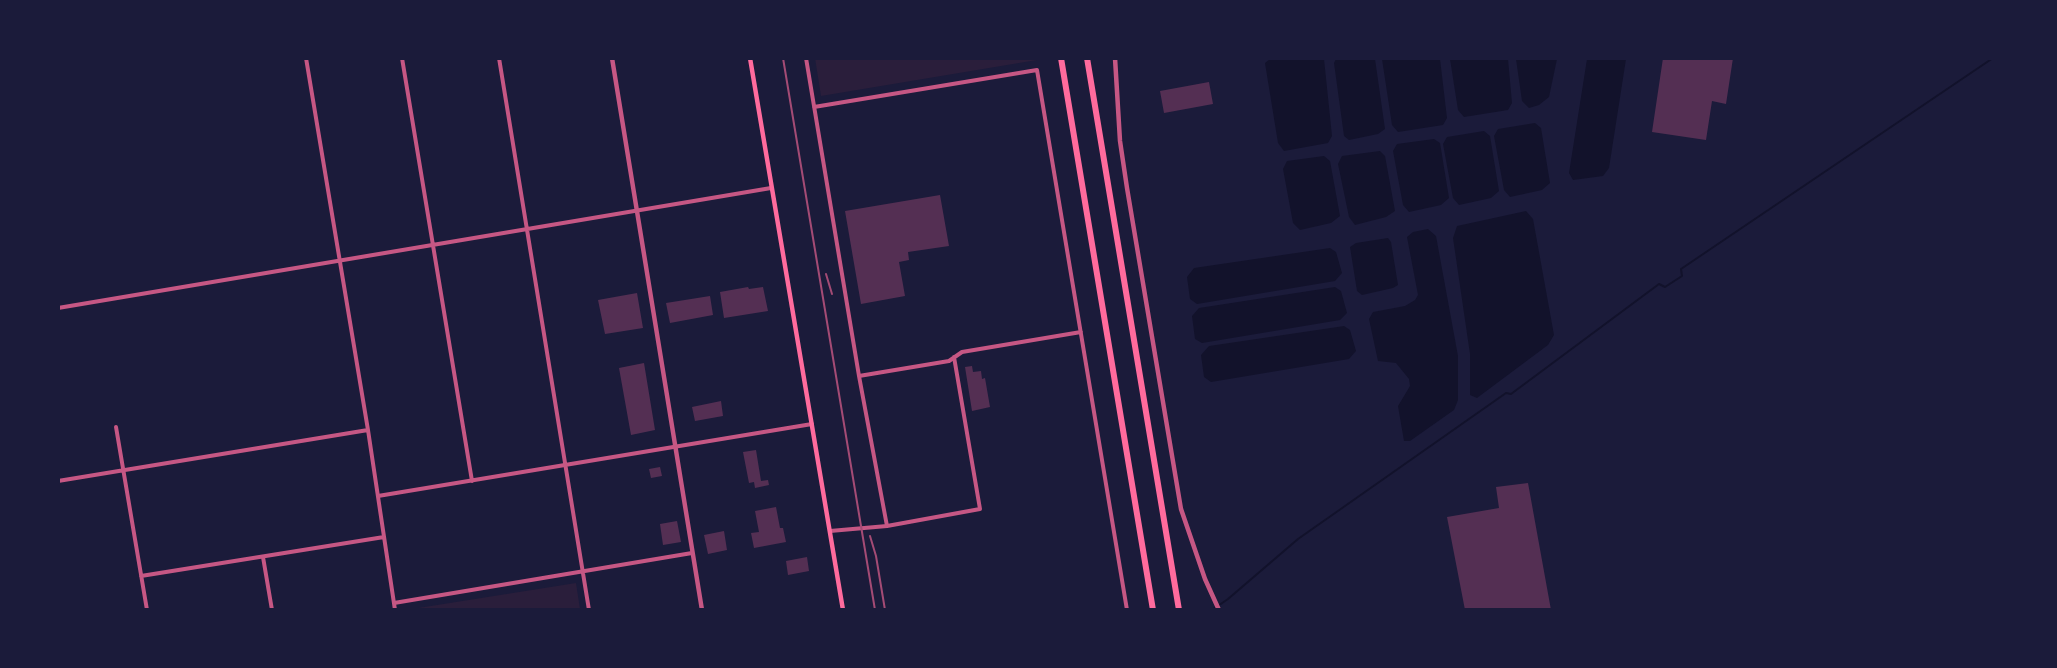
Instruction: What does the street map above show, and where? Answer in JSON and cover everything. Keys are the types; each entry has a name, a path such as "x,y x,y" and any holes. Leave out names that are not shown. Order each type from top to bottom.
{"highway":[{"path":"1061,58 1153,609"},
{"path":"1088,58 1179,609"}],"main road":[{"path":"750,58 843,609"}],"street":[{"path":"306,58 368,430 395,609"},
{"path":"402,58 472,481"},
{"path":"499,58 590,609"},
{"path":"612,58 702,609"},
{"path":"806,58 859,376 887,525"},
{"path":"1115,58 1123,165 1181,509 1219,609"},
{"path":"814,107 1037,70 1127,609"},
{"path":"58,308 771,188"},
{"path":"859,376 949,361 962,352 1081,332"},
{"path":"830,531 887,525 980,509 954,357"},
{"path":"378,496 812,424"},
{"path":"116,427 147,609"},
{"path":"58,481 368,430"},
{"path":"141,576 384,537"},
{"path":"394,603 692,553"},
{"path":"263,557 272,609"}],"shaded area":[{"path":"815,58 1043,58 1043,59 821,96"},
{"path":"1270,59 1324,59 1332,136 1328,143 1284,151 1278,143 1265,63"},
{"path":"1336,59 1375,59 1385,129 1378,134 1349,140 1344,136 1334,63"},
{"path":"1382,59 1440,59 1447,118 1443,125 1398,132 1392,125"},
{"path":"1450,59 1508,59 1512,103 1508,110 1464,117 1458,110"},
{"path":"1516,59 1557,59 1549,97 1539,105 1529,108 1522,101"},
{"path":"1587,59 1626,59 1609,168 1603,176 1573,180 1569,173"},
{"path":"1535,123 1541,128 1550,183 1542,190 1510,197 1504,190 1494,136 1498,129"},
{"path":"1484,131 1490,136 1499,191 1491,198 1459,205 1453,198 1443,144 1447,137"},
{"path":"1434,139 1440,143 1449,198 1441,205 1409,212 1403,205 1393,151 1397,144"},
{"path":"1380,151 1385,156 1395,211 1386,217 1355,225 1349,217 1338,164 1342,156"},
{"path":"1324,156 1330,161 1340,216 1331,223 1300,230 1293,223 1283,169 1287,161"},
{"path":"1526,211 1533,219 1554,335 1548,345 1477,398 1470,395 1470,354 1453,238 1457,226"},
{"path":"1428,229 1436,236 1458,356 1458,400 1454,410 1410,441 1404,441 1398,406 1410,386 1409,379 1396,363 1378,361 1369,319 1373,312 1405,306 1415,300 1418,295 1407,237 1413,232"},
{"path":"1388,238 1391,242 1398,285 1362,295 1357,291 1350,247 1356,243"},
{"path":"1330,248 1336,252 1342,273 1335,281 1197,304 1190,299 1187,277 1194,268"},
{"path":"1335,287 1341,291 1347,313 1340,320 1202,343 1195,339 1192,316 1199,308"},
{"path":"1344,326 1350,330 1356,351 1349,359 1211,382 1204,377 1201,355 1209,346"},
{"path":"576,583 580,609 412,609"}],"building":[{"path":"1663,58 1733,58 1726,104 1712,101 1706,140 1652,132"},
{"path":"1209,82 1213,104 1164,113 1160,91"},
{"path":"940,195 949,246 908,252 909,260 899,262 905,296 861,304 845,211"},
{"path":"748,287 749,289 763,287 768,311 724,318 720,292"},
{"path":"637,293 643,328 605,334 598,300"},
{"path":"710,296 713,315 670,323 666,303"},
{"path":"644,363 655,430 631,435 619,368"},
{"path":"972,366 973,372 981,371 982,379 985,378 990,407 972,411 965,367"},
{"path":"721,401 723,416 695,421 692,407"},
{"path":"756,450 761,481 768,480 769,485 755,488 754,482 749,483 743,452"},
{"path":"660,467 662,476 651,478 649,469"},
{"path":"1528,483 1551,610 1465,610 1447,517 1499,508 1496,487"},
{"path":"776,507 780,528 783,528 786,542 754,548 751,533 759,532 755,511"},
{"path":"677,521 681,542 663,545 660,524"},
{"path":"724,531 727,550 708,554 704,535"},
{"path":"807,557 809,571 788,575 786,561"}],"waterway":[{"path":"1212,610 1298,539 1506,393 1511,394 1659,284 1665,287 1682,276 1681,269 1993,58"}],"railway":[{"path":"783,58 875,610"},
{"path":"826,274 832,294"},
{"path":"870,536 876,556 885,610"}]}
